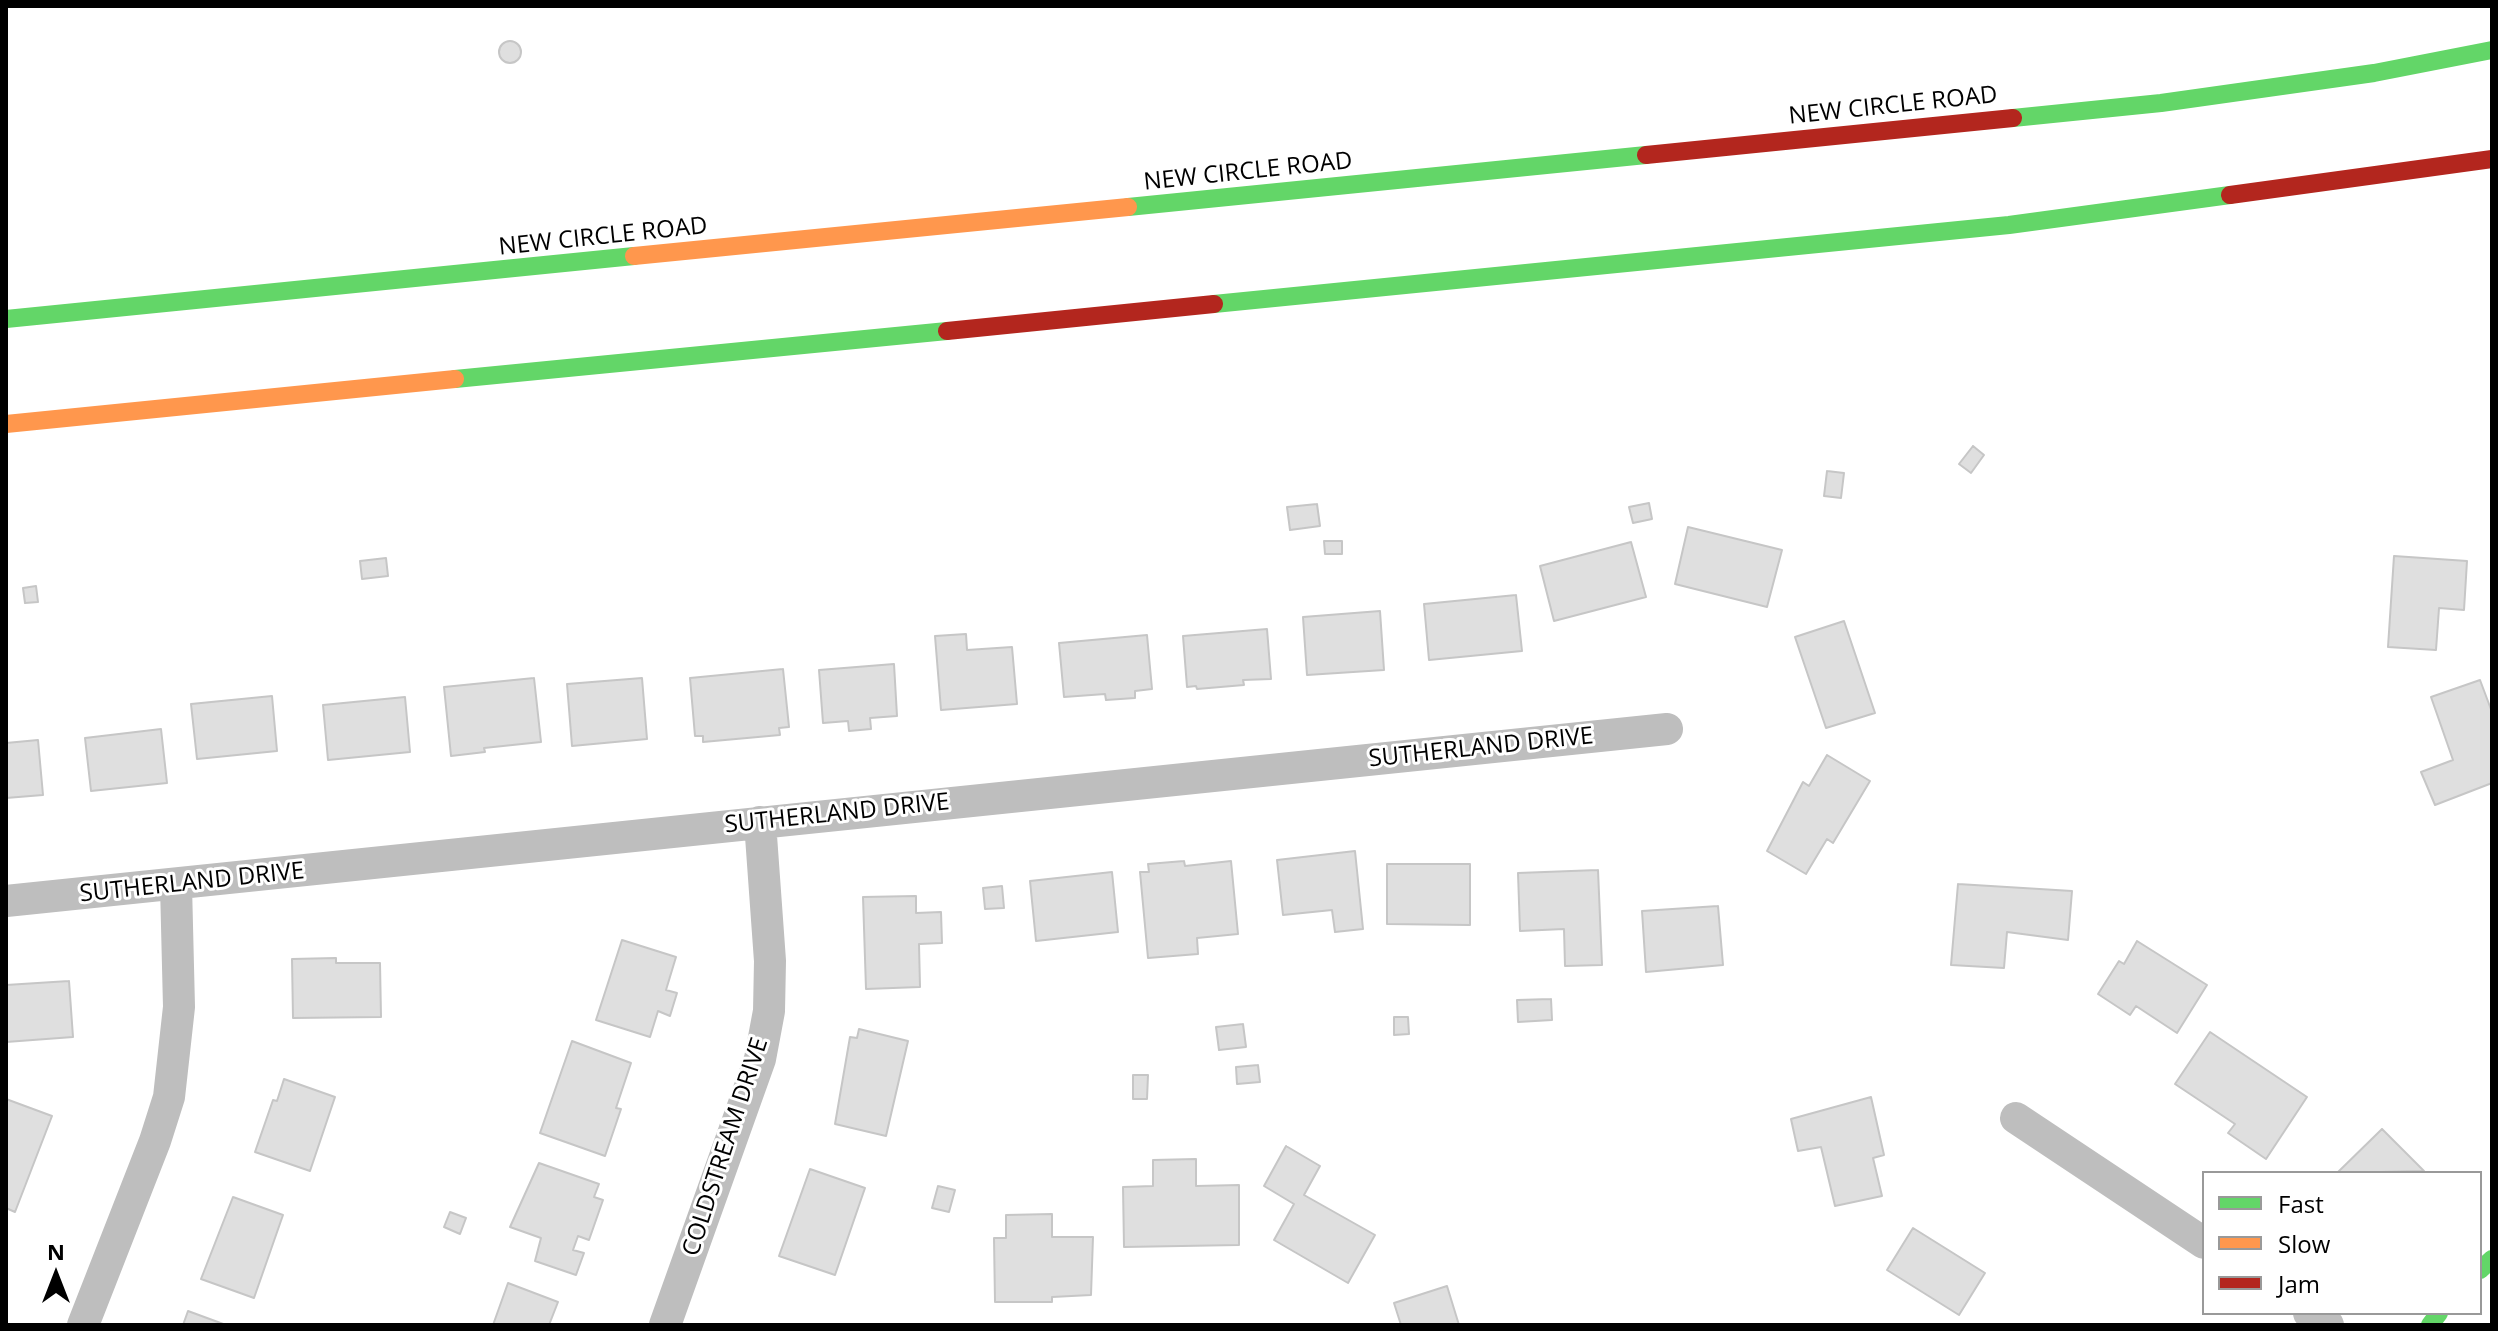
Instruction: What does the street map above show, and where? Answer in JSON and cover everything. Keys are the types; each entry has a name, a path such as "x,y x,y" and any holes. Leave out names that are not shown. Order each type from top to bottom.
{"main road":[{"name":"NEW CIRCLE ROAD","path":"6,319 2161,103 2374,73 2492,50"},
{"path":"6,424 2009,225 2492,159"}],"street":[{"name":"SUTHERLAND DRIVE","path":"6,901 1667,729"},
{"name":"COLDSTREAM DRIVE","path":"665,1325 760,1059 769,1011 770,961 760,822"},
{"path":"83,1325 155,1141 169,1097 179,1007 176,885"},
{"path":"2016,1118 2202,1242"}],"building":[{"path":"510,41 521,52 510,63 499,52"},
{"path":"1973,446 1984,455 1971,473 1959,464"},
{"path":"1827,471 1844,473 1841,498 1824,496"},
{"path":"1649,503 1652,519 1633,523 1629,507"},
{"path":"1317,504 1320,526 1290,530 1287,507"},
{"path":"1688,527 1782,550 1767,607 1675,584"},
{"path":"1324,541 1342,541 1342,554 1325,554"},
{"path":"1631,542 1646,597 1554,621 1540,566"},
{"path":"2394,556 2467,561 2464,610 2439,608 2436,650 2388,647"},
{"path":"386,558 388,576 362,579 360,561"},
{"path":"36,586 38,602 25,603 23,588"},
{"path":"1516,595 1522,651 1429,660 1424,604"},
{"path":"1380,611 1384,670 1307,675 1303,617"},
{"path":"1844,621 1875,713 1826,728 1795,637"},
{"path":"1267,629 1271,679 1243,680 1244,685 1187,687 1183,636"},
{"path":"966,634 967,650 1012,647 1017,704 941,710 935,636"},
{"path":"1147,635 1152,689 1135,691 1135,698 1106,700 1105,694 1064,697 1059,643"},
{"path":"894,664 897,716 870,718 871,729 849,731 848,721 823,723 819,670"},
{"path":"783,669 789,727 779,728 780,735 703,742 703,736 695,736 690,678"},
{"path":"534,678 541,742 484,748 485,752 451,756 444,687"},
{"path":"642,678 647,739 572,746 567,684"},
{"path":"2480,680 2492,712 2492,783 2435,805 2421,772 2453,760 2431,697"},
{"path":"272,696 277,751 197,759 191,704"},
{"path":"405,697 410,752 328,760 323,705"},
{"path":"161,729 167,783 91,791 85,738"},
{"path":"38,740 43,795 6,798 6,743"},
{"path":"1827,755 1870,781 1833,843 1827,839 1806,874 1767,851 1803,782 1809,786"},
{"path":"1355,851 1363,929 1335,932 1332,910 1283,915 1277,860"},
{"path":"1184,861 1185,866 1231,861 1238,934 1197,938 1198,954 1148,958 1140,872 1149,872 1148,864"},
{"path":"1387,864 1470,864 1470,925 1387,924"},
{"path":"1598,870 1602,965 1565,966 1564,929 1520,931 1518,873"},
{"path":"1112,872 1118,932 1036,941 1030,881"},
{"path":"1958,884 2072,891 2068,940 2007,932 2004,968 1951,965"},
{"path":"1002,886 1004,908 985,909 983,888"},
{"path":"916,896 916,913 941,912 942,943 919,944 920,987 866,989 863,897"},
{"path":"1718,906 1723,965 1646,972 1642,911"},
{"path":"622,940 676,957 666,990 677,993 670,1016 658,1011 650,1037 596,1020"},
{"path":"2137,941 2207,985 2177,1033 2136,1006 2130,1015 2098,994 2119,961 2124,964"},
{"path":"336,958 336,963 380,963 381,1017 293,1018 292,959"},
{"path":"69,981 73,1037 6,1042 6,985"},
{"path":"1551,999 1552,1020 1518,1022 1517,1000"},
{"path":"1394,1017 1408,1017 1409,1034 1394,1035"},
{"path":"1243,1024 1246,1047 1219,1050 1216,1027"},
{"path":"859,1029 908,1041 886,1136 835,1124 850,1037 857,1038"},
{"path":"2210,1032 2307,1097 2266,1159 2228,1133 2235,1124 2175,1084"},
{"path":"572,1041 631,1063 616,1108 621,1109 605,1156 540,1133"},
{"path":"1258,1065 1260,1082 1237,1084 1236,1067"},
{"path":"1133,1075 1148,1075 1147,1099 1133,1099"},
{"path":"284,1079 335,1097 310,1171 255,1152 273,1100 277,1101"},
{"path":"1871,1097 1884,1155 1873,1158 1882,1196 1835,1206 1821,1147 1798,1151 1791,1119"},
{"path":"6,1099 52,1116 15,1212 6,1208"},
{"path":"2382,1129 2424,1171 2339,1171"},
{"path":"1286,1146 1320,1166 1304,1195 1375,1235 1348,1283 1274,1240 1294,1204 1264,1186"},
{"path":"1196,1159 1196,1186 1239,1185 1239,1245 1124,1247 1123,1187 1153,1186 1153,1160"},
{"path":"539,1163 599,1184 594,1197 603,1200 589,1240 578,1236 573,1250 584,1253 576,1275 535,1261 541,1238 510,1227"},
{"path":"810,1169 865,1188 835,1275 779,1256"},
{"path":"938,1186 955,1190 949,1212 932,1208"},
{"path":"233,1197 283,1215 254,1298 201,1279"},
{"path":"450,1212 466,1218 460,1234 444,1227"},
{"path":"1052,1214 1052,1237 1093,1237 1091,1295 1052,1297 1052,1302 995,1302 994,1238 1006,1238 1006,1215"},
{"path":"1913,1228 1985,1273 1959,1315 1887,1270"},
{"path":"508,1283 558,1302 549,1325 493,1325"},
{"path":"1447,1286 1459,1325 1401,1325 1394,1303"},
{"path":"188,1311 226,1325 183,1325"}],"traffic: fast":[{"path":"2013,118 2161,103 2374,73 2492,50"},
{"path":"1128,207 1646,155"},
{"path":"1214,304 2009,225 2230,195"},
{"path":"6,319 634,256"},
{"path":"455,379 947,331"},
{"path":"2482,1268 2492,1259"},
{"path":"2430,1325 2438,1315"}],"traffic: slow":[{"path":"634,256 1128,207"},
{"path":"6,424 455,379"}],"traffic: jam":[{"path":"1646,155 2013,118"},
{"path":"2230,195 2492,159"},
{"path":"947,331 1214,304"}]}
